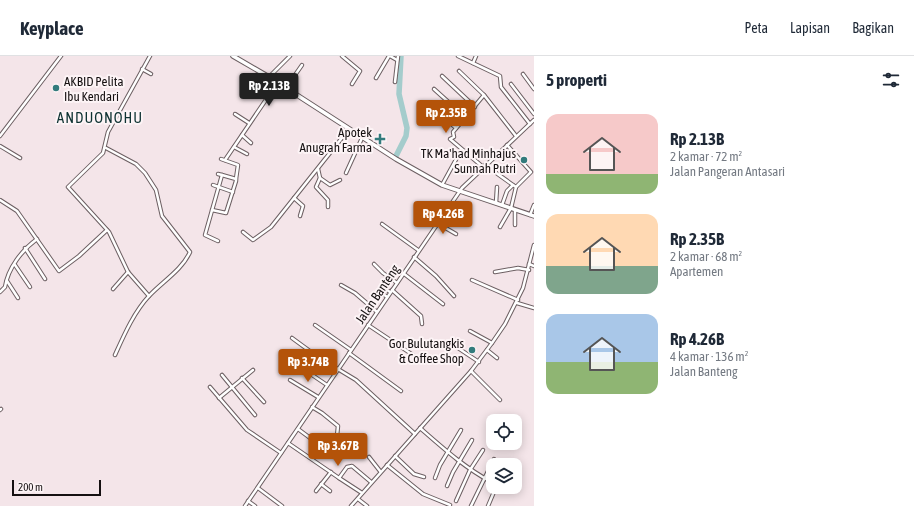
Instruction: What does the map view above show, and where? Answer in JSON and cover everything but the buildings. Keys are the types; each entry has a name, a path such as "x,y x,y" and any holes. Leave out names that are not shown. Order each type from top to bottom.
{"street":[{"path":"0,136 61,56"},
{"path":"149,296 128,272 107,230 68,187 96,161 106,148 108,132 150,56"},
{"path":"233,56 278,82 396,159 442,185 459,192 532,215 534,204"},
{"path":"269,77 290,56"},
{"path":"342,56 360,71 352,84"},
{"path":"376,78 390,56 397,60"},
{"path":"395,82 398,56"},
{"path":"458,56 500,76 501,87 530,124"},
{"path":"473,63 476,56"},
{"path":"286,88 302,65"},
{"path":"142,70 151,74"},
{"path":"459,71 484,95 516,136"},
{"path":"523,74 534,89"},
{"path":"442,76 474,107"},
{"path":"226,160 249,123 278,82"},
{"path":"511,84 534,114"},
{"path":"434,89 465,117"},
{"path":"484,95 452,132 454,136 450,139 484,166 516,187"},
{"path":"430,105 456,128"},
{"path":"235,114 249,123"},
{"name":"Jalan Banteng","path":"245,506 418,250 459,192 484,166 534,120"},
{"path":"243,232 253,240 271,227 349,129"},
{"path":"242,135 251,143"},
{"path":"346,173 362,138"},
{"path":"507,144 530,171 516,187 513,209 515,225"},
{"path":"0,146 20,158"},
{"path":"234,146 247,154"},
{"path":"106,148 136,164 145,173 156,190 162,216 189,251 182,264 149,296 131,322 115,355"},
{"path":"442,185 459,154"},
{"path":"212,210 226,213 236,179 238,166 221,159"},
{"path":"318,168 320,178 316,187 328,200 328,207"},
{"path":"218,174 236,179"},
{"path":"218,241 205,236 222,175"},
{"path":"320,178 330,185 340,180"},
{"path":"213,185 233,192"},
{"path":"502,205 508,191 513,185"},
{"path":"496,204 497,187"},
{"path":"294,198 302,206 300,216"},
{"path":"0,201 17,211 59,271 79,256 107,230"},
{"path":"500,227 513,209"},
{"path":"437,223 456,234"},
{"path":"382,224 418,250"},
{"path":"0,292 5,287 6,280 14,264 25,248 37,239"},
{"path":"351,506 380,471 388,465 488,350 517,301 529,270 534,245"},
{"path":"25,248 45,279"},
{"path":"414,257 436,276 454,296"},
{"path":"14,264 30,286"},
{"path":"374,264 383,273 397,283"},
{"path":"530,264 534,266"},
{"path":"495,272 518,268 529,270"},
{"path":"113,289 128,272"},
{"path":"403,273 443,304"},
{"path":"6,280 18,298"},
{"path":"472,280 534,308"},
{"path":"341,285 355,292 377,312"},
{"path":"387,297 382,293 381,290 384,288 391,291 421,316 422,324"},
{"path":"368,325 413,355"},
{"path":"315,326 401,391"},
{"path":"470,331 492,343"},
{"path":"292,338 318,357 365,387 415,434"},
{"path":"455,346 478,362"},
{"path":"488,350 497,358"},
{"path":"287,358 327,385"},
{"path":"219,398 252,370"},
{"path":"471,371 500,400"},
{"path":"222,375 255,416"},
{"path":"242,378 264,402"},
{"path":"290,380 318,398"},
{"path":"210,387 247,430 281,453"},
{"path":"312,407 338,426 337,436"},
{"path":"420,428 459,462 485,478 471,506"},
{"path":"298,429 325,449"},
{"path":"435,478 461,430"},
{"path":"447,486 472,440"},
{"path":"288,443 362,493"},
{"path":"456,502 470,470 483,450"},
{"path":"395,456 414,474 424,477"},
{"path":"369,457 380,471"},
{"path":"388,465 417,490 437,501 450,505"},
{"path":"339,478 350,466 371,482"},
{"path":"316,491 331,472"},
{"path":"321,484 330,490"},
{"path":"258,488 282,506"},
{"path":"488,506 493,494"},
{"path":"358,499 367,506"},
{"path":"248,501 255,506"}],"waterway":[{"path":"395,158 406,136 407,128 399,94 401,56"}],"place":[{"name":"AKBID Pelita Ibu Kendari","path":"56,88"},
{"name":"Apotek Anugrah Farma","path":"380,139"},
{"name":"TK Ma'had Minhajus Sunnah Putri","path":"524,160"},
{"name":"Gor Bulutangkis & Coffee Shop","path":"472,350"}],"district":[{"name":"ANDUONOHU","path":"100,118"}]}
